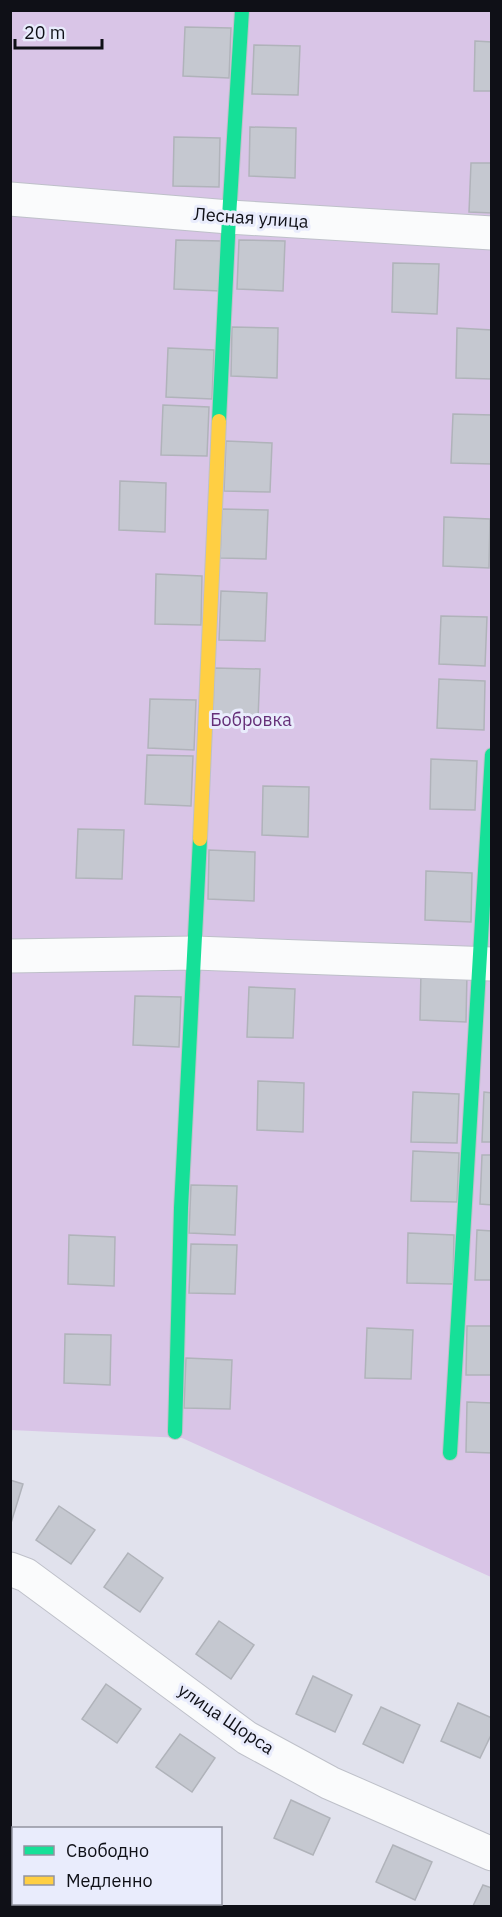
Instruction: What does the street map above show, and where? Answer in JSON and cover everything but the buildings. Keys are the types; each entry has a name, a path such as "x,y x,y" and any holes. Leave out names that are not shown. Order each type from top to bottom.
{"street":[{"path":"175,1432 181,1208 229,217 242,10"},
{"name":"Лесная улица","path":"10,199 229,217 492,233"},
{"path":"450,1453 486,964 492,754"},
{"path":"10,956 195,953 486,964"},
{"name":"улица Щорса","path":"10,1569 26,1575 248,1738 330,1783 492,1854"}],"green space":[{"name":"Бобровка","path":"11,11 491,11 491,1577 182,1438 11,1430"}],"traffic: fast":[{"path":"219,421 242,10"},
{"path":"450,1453 492,755"},
{"path":"175,1432 181,1208 200,839"}],"traffic: slow":[{"path":"200,839 219,421"}]}
